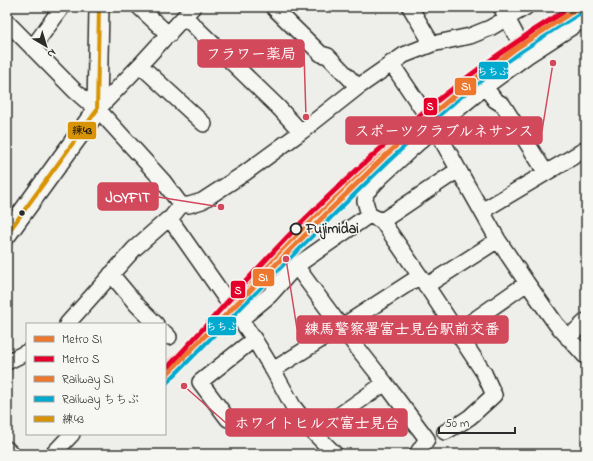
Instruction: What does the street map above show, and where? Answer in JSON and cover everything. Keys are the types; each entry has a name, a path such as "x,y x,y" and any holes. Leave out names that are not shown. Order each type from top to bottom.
{"main road":[{"path":"7,234 97,110 99,7"}],"street":[{"path":"139,7 168,35"},
{"path":"273,7 321,54 328,56 358,88"},
{"path":"410,7 432,44"},
{"path":"68,323 134,249 170,219 181,205 202,201 245,173 391,63 404,55 432,44 470,36 490,28 504,13 526,7"},
{"path":"33,47 61,8"},
{"path":"97,110 189,12 301,132"},
{"path":"504,13 527,56"},
{"path":"445,432 470,417 494,395 484,373 423,281 364,201 366,193 385,173 435,128 486,87 527,56 586,18"},
{"path":"7,22 75,90 104,116 174,194 181,205"},
{"path":"391,63 435,128 498,240 526,283 556,324 586,357"},
{"path":"140,65 204,124"},
{"path":"486,87 495,100 503,105 546,173"},
{"path":"482,211 586,149"},
{"path":"240,320 270,295 296,266 376,218 431,188 458,170"},
{"path":"170,219 254,339 293,406 314,433 335,454"},
{"path":"273,370 341,327 498,240"},
{"path":"296,266 427,439 417,454"},
{"path":"111,274 137,305 155,323"},
{"path":"457,332 526,283"},
{"path":"568,338 586,321"},
{"path":"228,419 200,382 254,339"},
{"path":"7,362 26,352"},
{"path":"314,433 385,383"},
{"path":"53,454 71,435"},
{"path":"7,449 12,454"}],"metro line":[{"name":"SI","path":"166,375 330,210 416,128 462,89 515,49 580,7"},
{"name":"S","path":"169,366 285,239 363,164 460,83 528,34 563,12"}],"rail line":[{"name":"SI","path":"166,366 326,206 412,124 458,84 511,44 569,7"},
{"name":"ちちぶ","path":"166,383 306,241 418,133 456,100 503,64 544,35 586,9"}],"transit line":[{"name":"練43","path":"7,234 97,110 99,7"}],"place":[{"name":"スポーツクラブルネサンス","path":"553,63"},
{"name":"フラワー薬局","path":"306,117"},
{"name":"JOYFIT","path":"221,207"},
{"name":"Fujimidai","path":"296,229"},
{"name":"練馬警察署富士見台駅前交番","path":"286,259"},
{"name":"ホワイトヒルズ富士見台","path":"184,386"}]}
